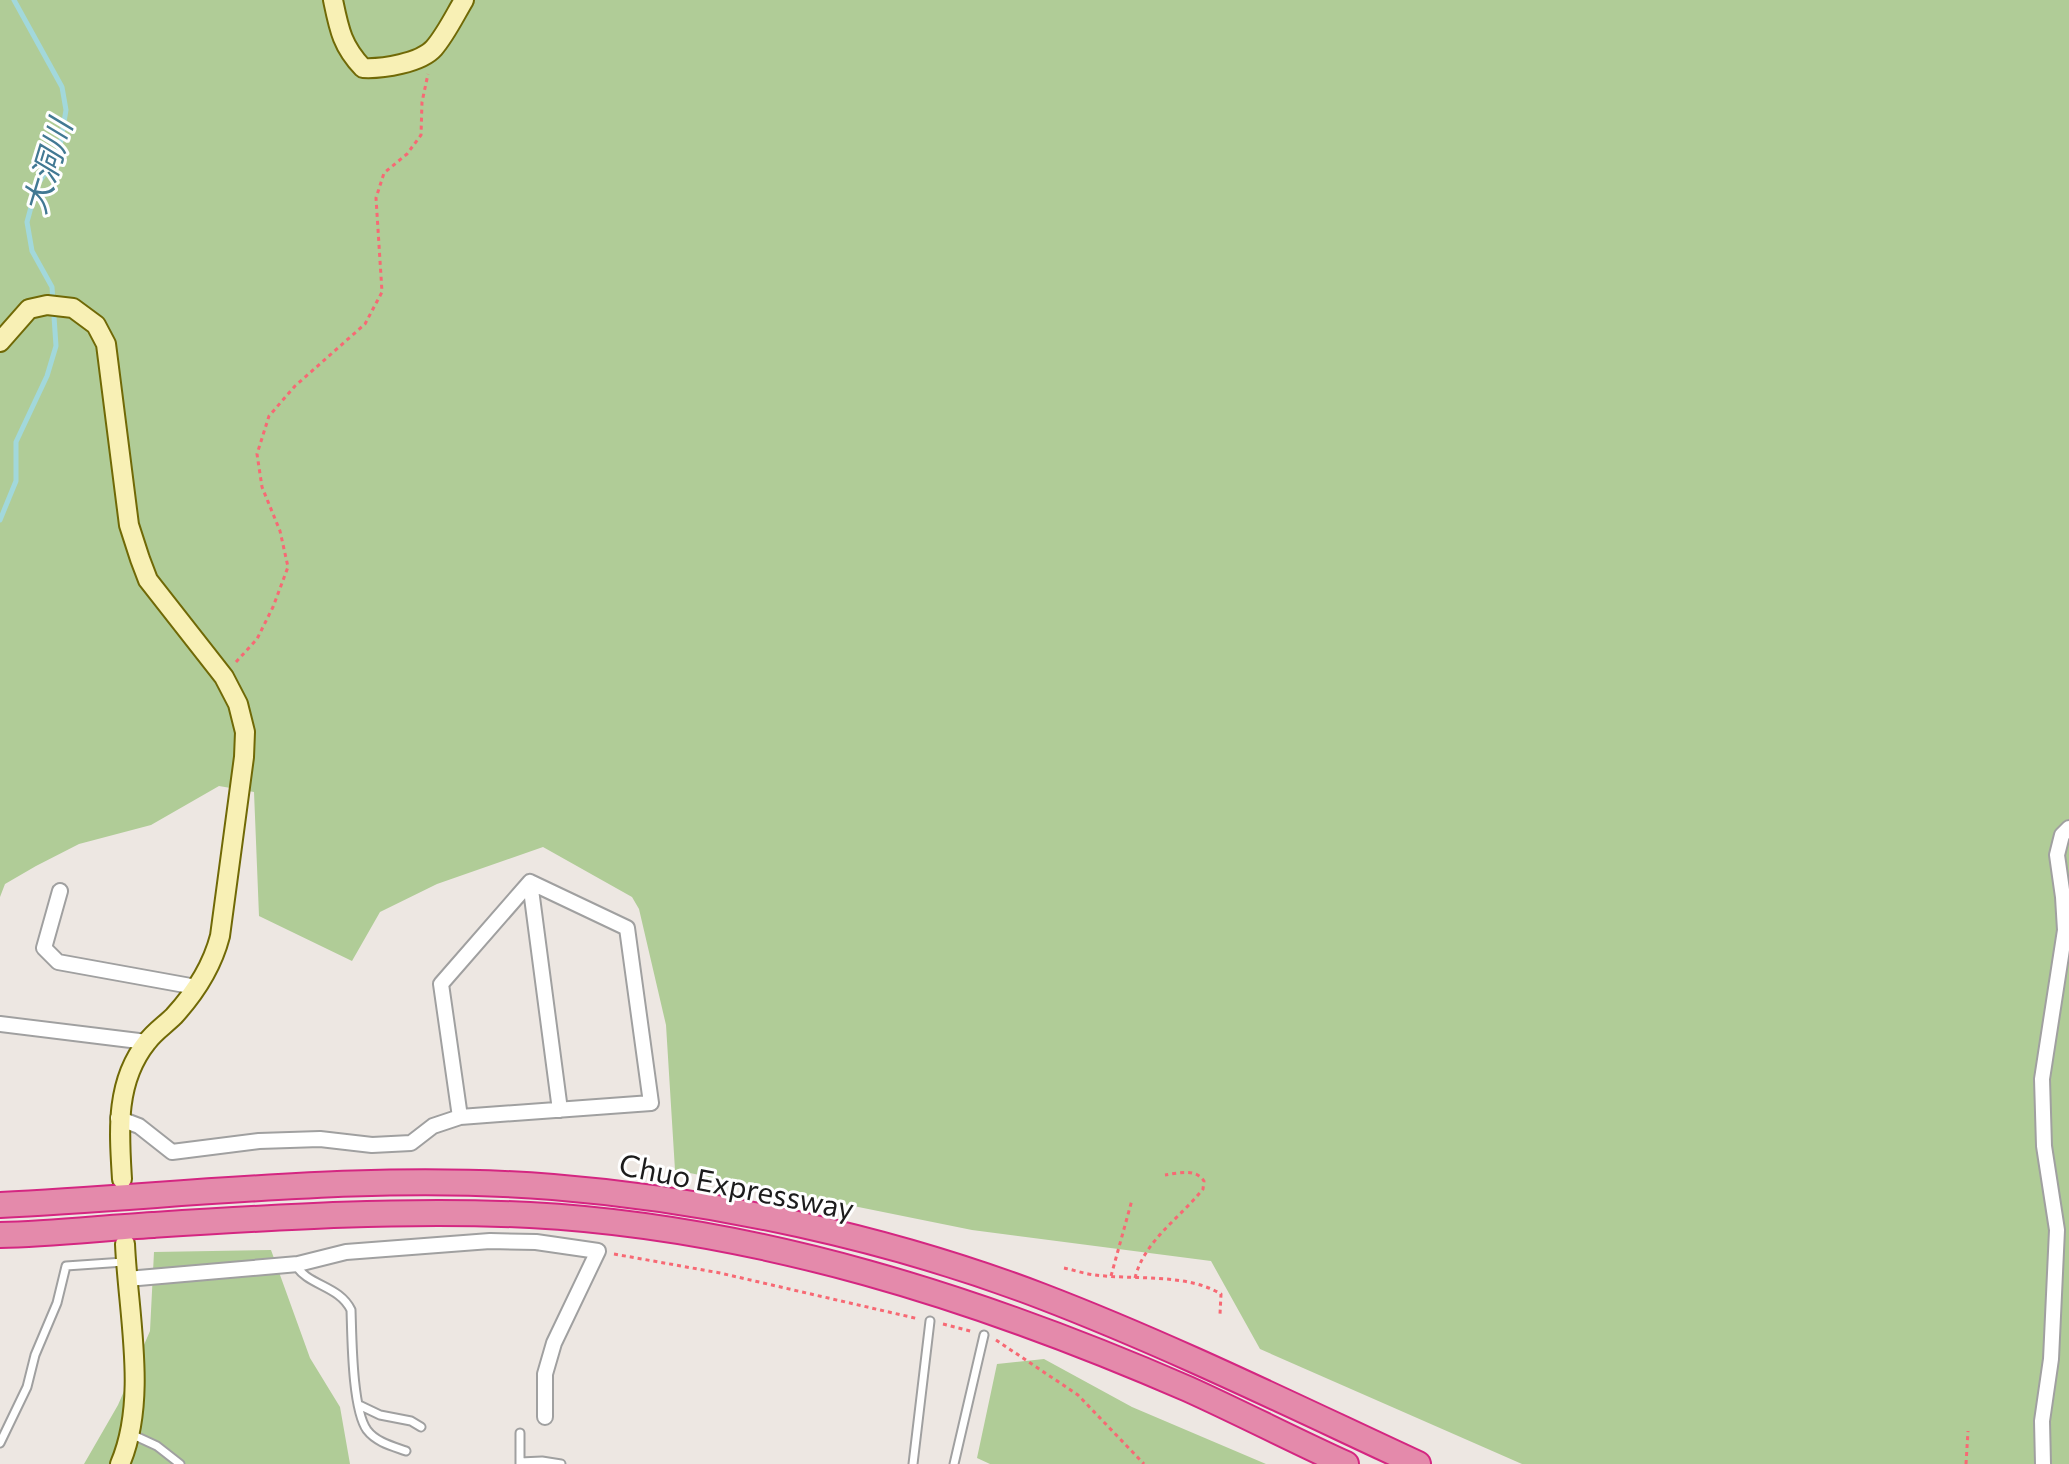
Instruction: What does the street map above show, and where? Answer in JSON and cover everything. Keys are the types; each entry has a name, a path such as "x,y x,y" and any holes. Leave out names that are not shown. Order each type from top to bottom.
{"highway":[{"name":"Chuo Expressway","path":"0,1205 284,1185 462,1183 550,1187 639,1196 743,1214 856,1239 958,1267 1037,1295 1119,1327 1418,1464"},
{"name":"Chuo Expressway","path":"0,1235 305,1216 433,1213 532,1215 617,1223 736,1242 854,1270 947,1297 1026,1325 1190,1390 1346,1464"}],"street":[{"path":"333,0 339,30 348,52 363,68 378,69 400,65 433,51 464,0"},
{"path":"0,342 29,309 47,305 73,308 96,325 106,344 129,525 140,559 148,580 224,677 238,704 245,732 220,936 214,960 174,1016 147,1042 125,1085 118,1118 122,1179"},
{"path":"2043,1464 2042,1421 2051,1359 2057,1230 2044,1146 2042,1079 2065,930 2057,855 2062,835 2069,828"},
{"path":"118,1118 139,1126 172,1152 259,1141 320,1139 372,1145 411,1143 433,1126 460,1117 651,1103 627,928 530,882"},
{"path":"530,882 560,1110"},
{"path":"460,1117 441,984 530,882"},
{"path":"60,891 44,948 58,962 196,987"},
{"path":"0,1024 147,1042"},
{"path":"120,1464 134,1422 126,1262 295,1264 346,1252 490,1241 536,1242 598,1251 554,1343 545,1374 545,1417"}],"lane":[{"path":"0,1443 27,1387 35,1355 57,1303 66,1266 126,1262"},
{"path":"295,1264 300,1273 340,1294 351,1310 359,1405 367,1430 387,1445 406,1451"},
{"path":"913,1464 930,1321"},
{"path":"954,1464 984,1335"},
{"path":"359,1405 380,1415 411,1421 421,1427"},
{"path":"130,1433 157,1446 180,1464"},
{"path":"520,1433 520,1463 542,1461 561,1464"}],"path":[{"path":"224,677 257,639 288,567 280,531 262,487 257,454 269,416 295,386 365,324 382,292 376,198 384,173 407,154 421,135 422,102 433,51"},
{"path":"1135,1278 1139,1262 1149,1248 1203,1189 1204,1181 1192,1172 1165,1175"},
{"path":"1111,1276 1132,1200"},
{"path":"598,1251 720,1273 930,1321 1002,1342 1078,1395 1144,1464"},
{"path":"1064,1268 1210,1287 1221,1294 1220,1314"},
{"path":"1966,1464 1968,1431"}],"green space":[{"path":"0,0 2069,0 2069,1464 1522,1464 1260,1349 1211,1261 972,1230 675,1170 666,1025 639,909 632,897 543,847 437,884 380,912 352,961 259,916 254,792 219,786 151,825 79,844 5,884 0,897"},
{"path":"271,1250 310,1358 340,1407 350,1464 84,1464 118,1405 150,1331 154,1252"},
{"path":"1044,1359 1132,1407 1266,1464 990,1464 977,1458 997,1364"}],"waterway":[{"name":"大洞川","path":"0,520 16,481 16,442 47,376 56,346 52,287 32,251 27,222 37,185 60,146 66,110 62,87 14,0"}]}
